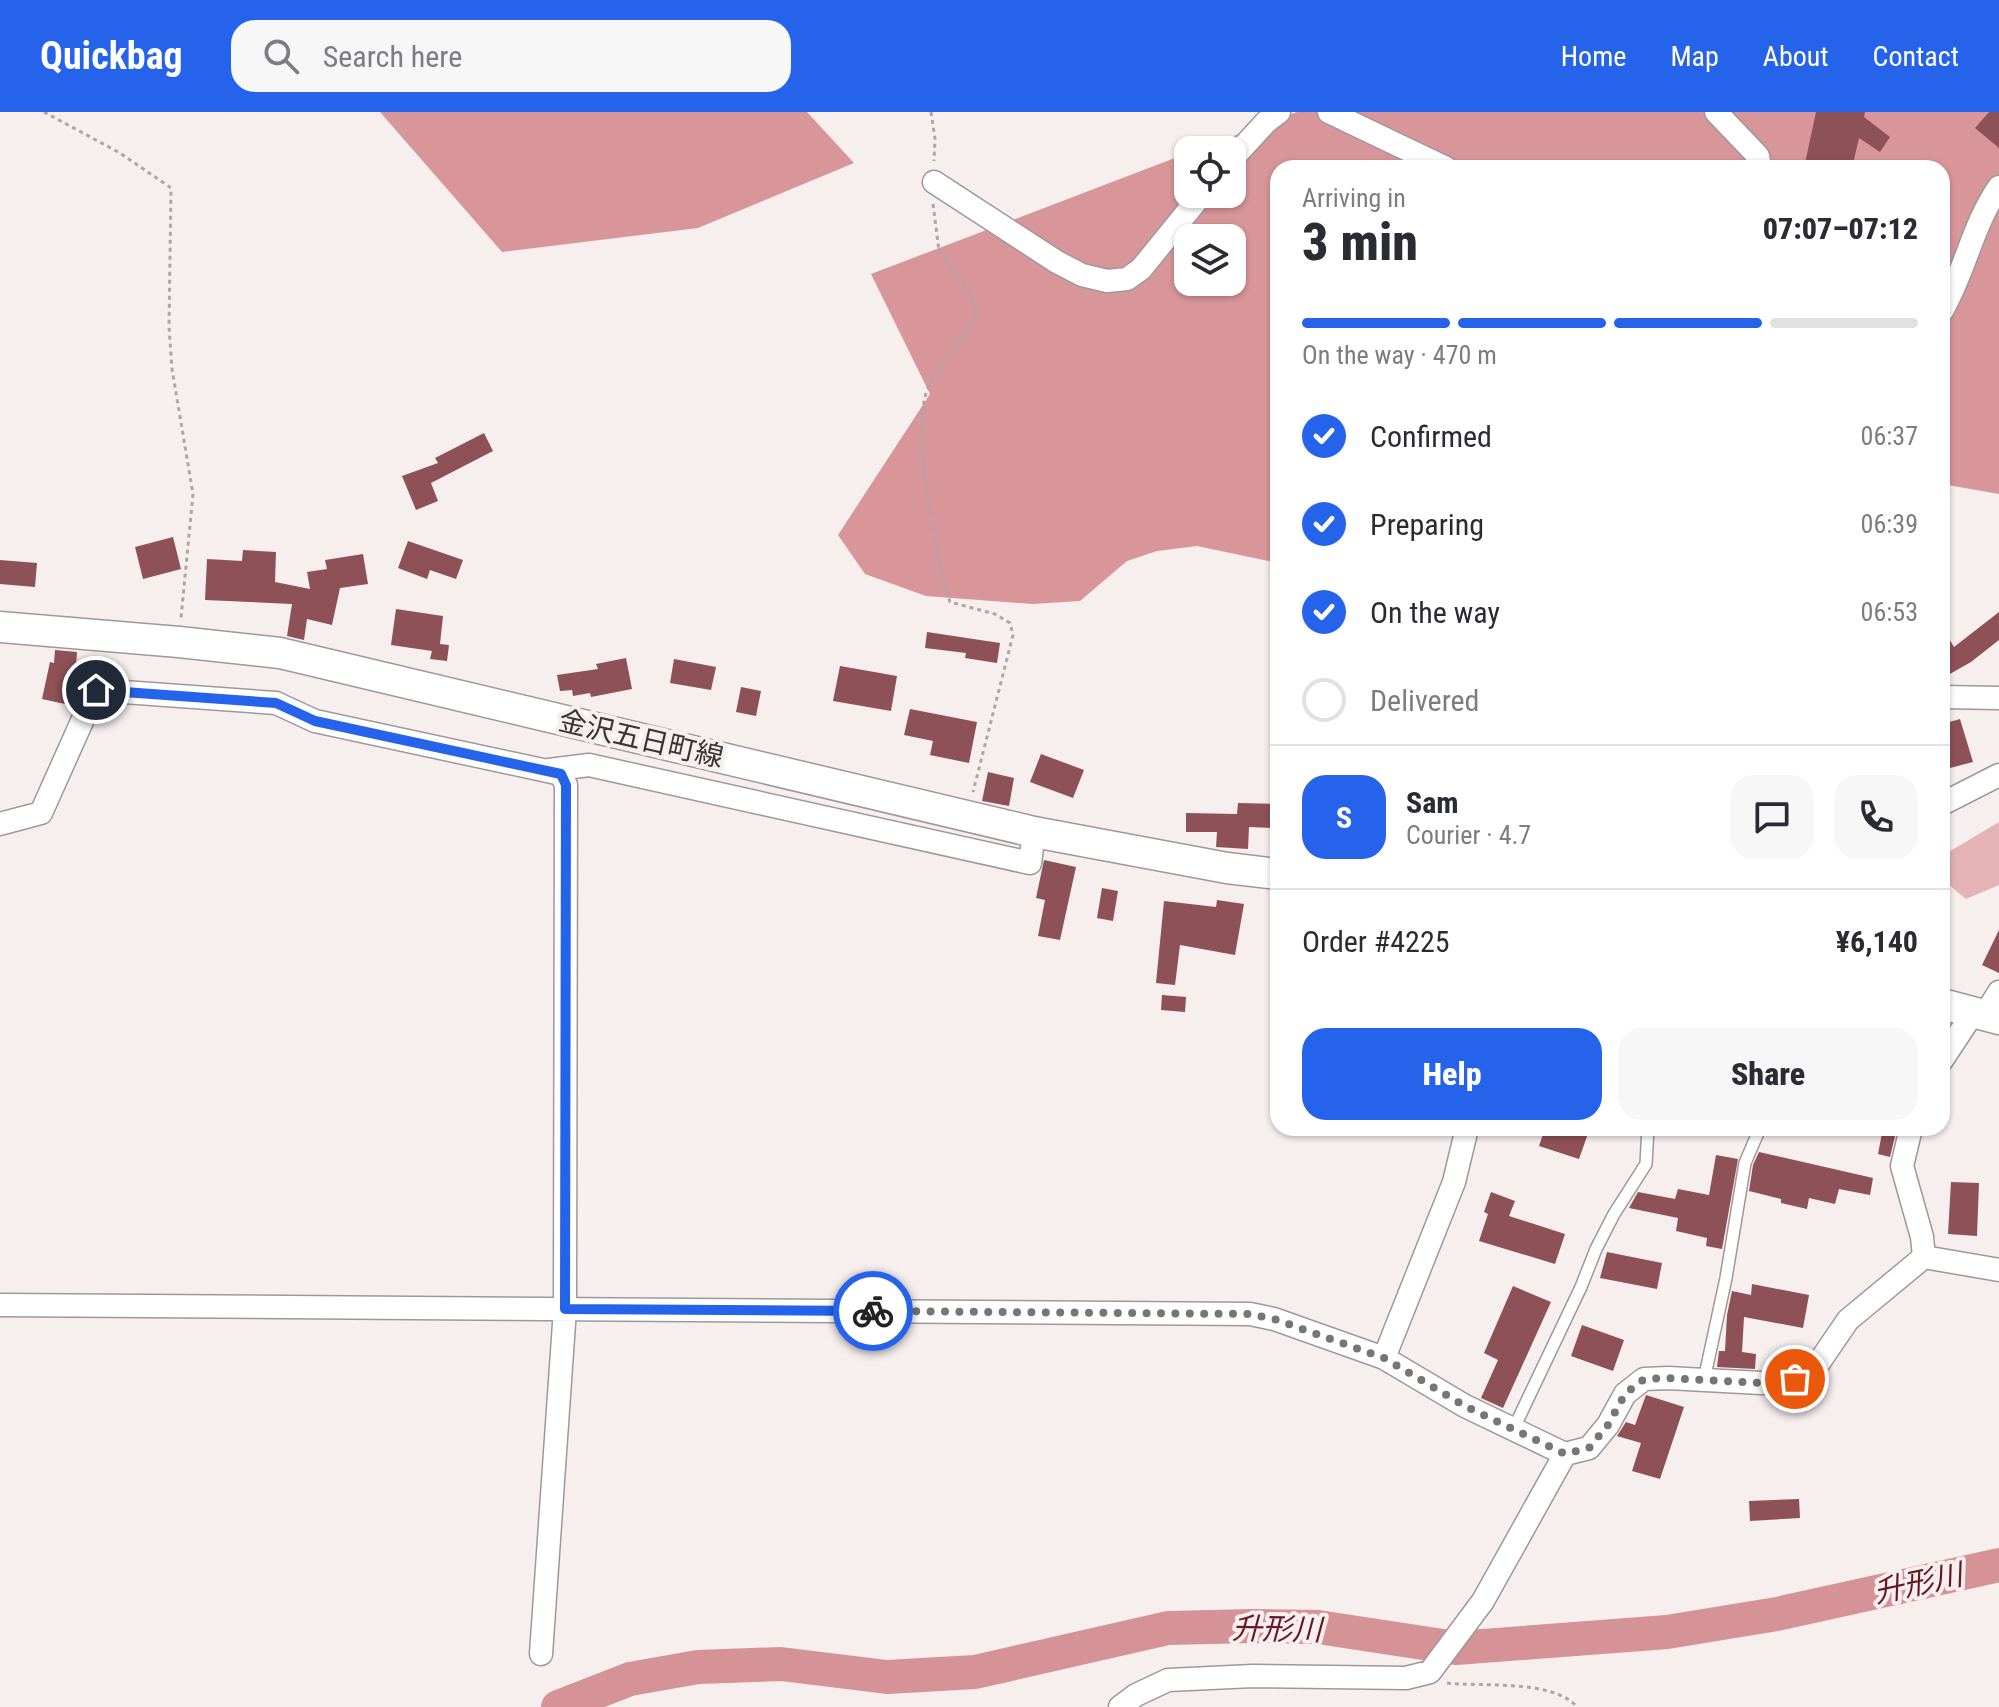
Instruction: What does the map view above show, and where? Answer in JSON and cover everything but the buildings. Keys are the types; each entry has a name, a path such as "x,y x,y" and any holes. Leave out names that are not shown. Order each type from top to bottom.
{"main road":[{"name":"金沢五日町線","path":"0,627 280,653 1034,832 1270,873"},
{"path":"1950,1005 1989,1010"}],"street":[{"path":"1246,144 1279,112"},
{"path":"1329,112 1429,160"},
{"path":"1716,112 1759,160"},
{"path":"934,182 1057,262 1082,275 1107,281 1127,279 1141,269 1191,208"},
{"path":"1950,297 1979,225 1999,187"},
{"path":"0,824 41,813 96,690 276,703 315,721 561,774 566,785 565,1309 541,1654"},
{"path":"1950,697 1999,698"},
{"path":"549,770 589,765 1030,863 1034,832"},
{"path":"1950,800 1999,775"},
{"path":"1950,1051 1989,1010"},
{"path":"1384,1358 1454,1182 1465,1136"},
{"path":"1909,1136 1902,1166 1922,1237 1924,1257"},
{"path":"0,1305 1250,1314 1274,1319 1384,1358 1513,1430 1565,1454 1589,1448 1608,1425 1625,1394 1644,1379 1761,1383 1795,1379 1818,1364 1848,1320 1924,1257 1999,1270"},
{"path":"1120,1707 1136,1695 1168,1680 1253,1676 1437,1677 1565,1454"}],"lane":[{"path":"1513,1430 1596,1249 1646,1164 1648,1136"},
{"path":"1704,1380 1726,1278 1745,1163 1757,1136"}],"path":[{"path":"44,112 120,153 171,188 169,327 172,369 193,494 179,642"},
{"path":"931,112 935,139 934,229 939,251 971,295 977,310 970,331 928,386 923,404 921,437 934,531 950,602 995,614 1010,623 1013,635 967,815"},
{"path":"1437,1677 1520,1686 1569,1698 1577,1707"}],"shaded area":[{"path":"380,112 807,112 854,163 698,228 502,252"},
{"path":"1297,112 1999,112 1999,494 1950,485 1950,160 1270,160 1270,561 1197,546 1157,551 1127,561 1080,601 1033,604 926,596 865,574 838,535 930,394 871,274 1174,158 1174,208 1246,208 1246,136 1234,136"},
{"path":"1999,822 1999,885 1966,899 1950,886 1950,851"}],"waterway":[{"name":"升形川","path":"558,1707 630,1679 698,1667 781,1664 887,1677 975,1672 1168,1628 1318,1627 1456,1648 1667,1632 1777,1614 1999,1565"}],"way so far":[{"path":"873,1311 1250,1314 1274,1319 1384,1358 1465,1406 1565,1454 1589,1448 1608,1425 1625,1394 1644,1379 1761,1383 1795,1379"}],"route":[{"path":"96,690 276,703 315,721 561,774 566,785 565,1309 873,1311"}]}
